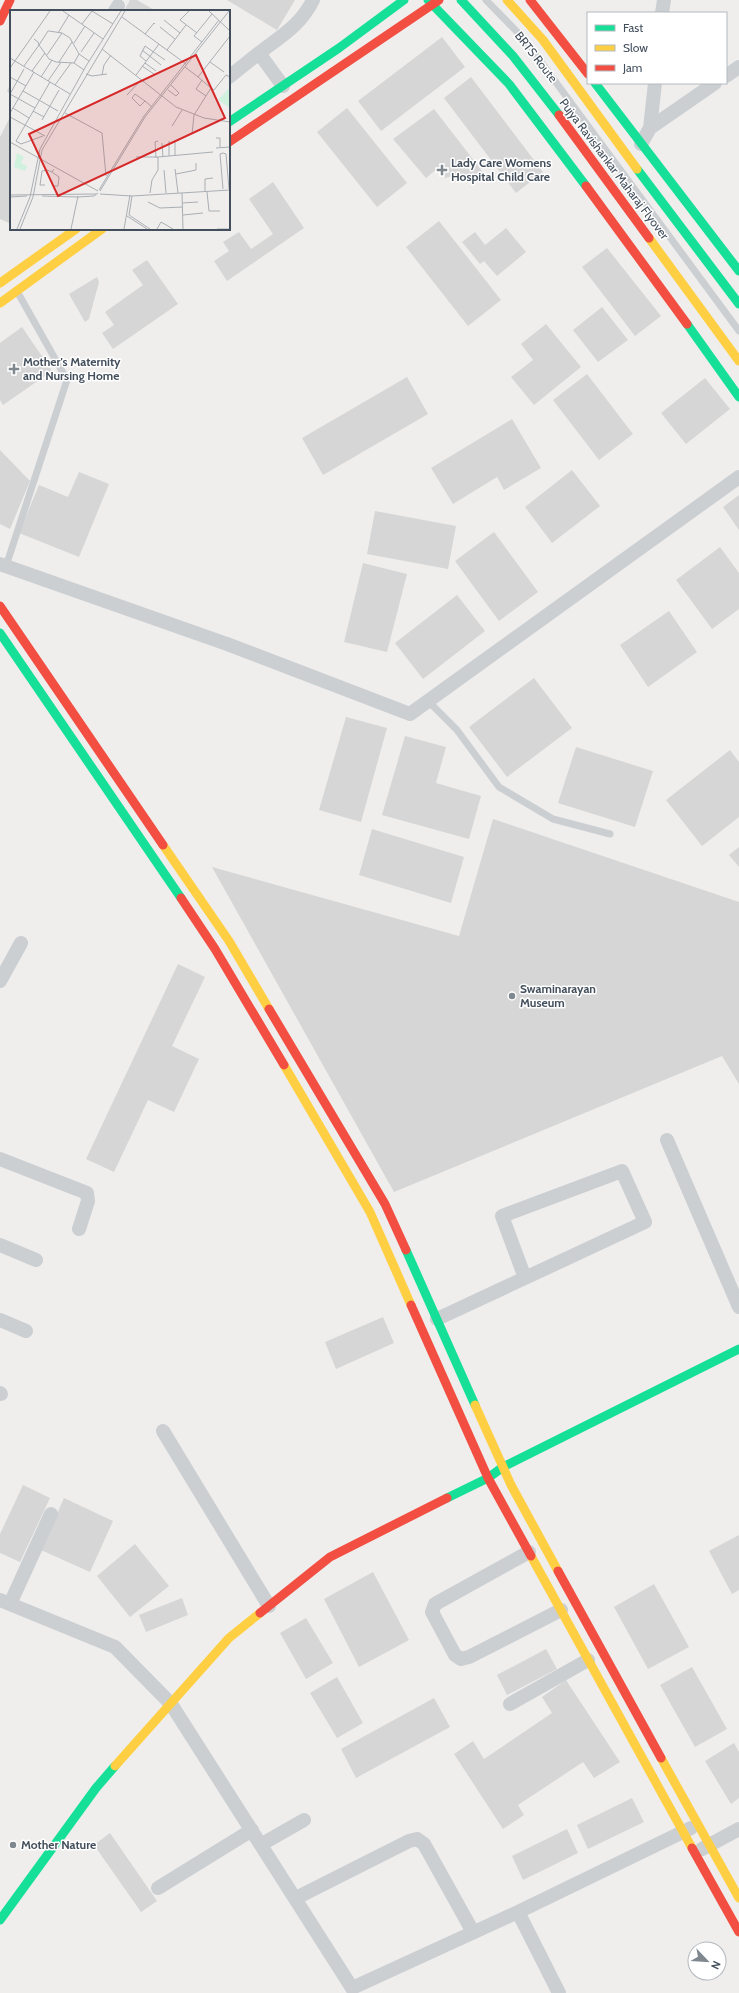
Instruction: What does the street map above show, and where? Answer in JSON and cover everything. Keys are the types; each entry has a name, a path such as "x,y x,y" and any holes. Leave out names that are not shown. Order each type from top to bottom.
{"street":[{"path":"0,21 10,0"},
{"path":"230,75 298,24 307,12 313,0"},
{"path":"230,121 339,48 404,0"},
{"name":"Pujya Ravishankar Maharaj Flyover","path":"461,0 513,56 582,145 739,361"},
{"name":"Pujya Ravishankar Maharaj Flyover","path":"507,0 543,40 668,212 739,304"},
{"path":"530,0 587,73"},
{"path":"662,12 664,0"},
{"path":"230,141 434,2 509,84 632,248 739,397"},
{"path":"259,53 283,86"},
{"path":"727,75 739,67"},
{"path":"596,84 739,271"},
{"path":"641,144 650,128 655,84"},
{"path":"650,128 714,84"},
{"path":"0,283 75,230"},
{"path":"0,303 101,230"},
{"path":"3,565 227,644 410,714 739,477"},
{"path":"0,606 229,940 385,1204 511,1485 739,1898"},
{"path":"0,633 215,949 370,1212 488,1478 682,1832 695,1852 739,1932"},
{"path":"0,981 21,943"},
{"path":"667,1140 739,1307"},
{"path":"0,1160 87,1193 88,1201 79,1229"},
{"path":"437,1319 525,1278 645,1222 622,1171 502,1216 525,1278"},
{"path":"0,1245 36,1260"},
{"path":"0,1320 26,1331"},
{"path":"0,1920 96,1788 229,1638 330,1557 488,1478 503,1467 739,1349"},
{"path":"163,1431 269,1606"},
{"path":"51,1514 5,1602 115,1647 171,1704 296,1898 348,1990 518,1912 698,1824"},
{"path":"529,1552 435,1604 432,1612 455,1655 461,1659 469,1657 561,1610"},
{"path":"510,1704 588,1660"},
{"path":"262,1844 304,1820"},
{"path":"695,1852 739,1829"},
{"path":"158,1888 252,1830"},
{"path":"296,1898 409,1841 417,1839 424,1844 473,1932"},
{"path":"518,1912 559,1993"}],"lane":[{"name":"BRTS Route","path":"486,0 524,40 739,331"},
{"path":"3,565 67,380 16,291"},
{"path":"428,700 457,730 498,787 553,819 610,834"}],"building":[{"path":"130,0 137,0 154,10 125,10"},
{"path":"227,0 295,0 277,30"},
{"path":"442,37 465,67 381,131 358,101"},
{"path":"471,77 543,172 516,193 444,98"},
{"path":"10,85 10,94 7,91"},
{"path":"347,108 407,183 377,207 317,132"},
{"path":"434,109 482,171 467,182 452,176 445,178 437,169 426,178 393,139"},
{"path":"10,117 10,224 0,219 0,137"},
{"path":"273,182 304,228 227,281 214,261 229,251 223,242 239,232 251,249 273,234 249,199"},
{"path":"439,221 501,300 468,326 406,247"},
{"path":"506,228 526,252 497,276 484,261 480,264 462,242 475,232 485,245"},
{"path":"607,248 661,316 635,336 582,267"},
{"path":"147,260 178,304 113,349 102,333 114,325 105,312 143,285 132,270"},
{"path":"97,277 99,282 89,319 85,322 69,294"},
{"path":"602,307 628,340 598,362 573,330"},
{"path":"546,324 581,367 534,405 511,377 533,360 521,344"},
{"path":"22,327 52,371 3,405 0,400 0,343"},
{"path":"587,374 633,434 599,460 553,400"},
{"path":"407,377 428,414 323,475 302,438"},
{"path":"705,378 730,409 686,444 661,413"},
{"path":"512,419 541,468 504,490 497,477 453,504 431,468"},
{"path":"0,450 30,481 10,529 0,524"},
{"path":"572,470 600,506 552,543 525,507"},
{"path":"79,472 109,484 79,557 19,533 39,485 68,497"},
{"path":"739,495 739,530 723,507"},
{"path":"375,511 456,526 448,569 367,554"},
{"path":"494,532 538,592 499,621 455,561"},
{"path":"720,547 739,573 739,609 712,629 676,580"},
{"path":"363,563 407,574 387,652 344,642"},
{"path":"457,595 485,631 423,679 395,643"},
{"path":"669,611 697,652 648,687 620,645"},
{"path":"534,678 572,728 507,777 469,727"},
{"path":"346,717 387,728 361,822 319,810"},
{"path":"405,736 446,747 436,783 481,796 469,839 382,815"},
{"path":"576,747 653,771 635,827 558,803"},
{"path":"730,750 739,762 739,817 702,846 666,800"},
{"name":"Swaminarayan Museum","path":"493,819 739,902 739,1084 722,1056 394,1192 212,867 459,936"},
{"path":"372,829 464,857 451,903 359,875"},
{"path":"739,847 739,867 729,855"},
{"path":"178,964 205,977 172,1046 199,1059 174,1112 148,1100 114,1172 86,1159"},
{"path":"383,1317 394,1343 336,1369 325,1342"},
{"path":"23,1485 50,1498 20,1562 0,1553 0,1534"},
{"path":"64,1498 113,1521 90,1572 41,1550"},
{"path":"739,1535 739,1590 732,1594 709,1551"},
{"path":"135,1544 169,1586 130,1617 97,1576"},
{"path":"373,1572 409,1640 359,1667 324,1599"},
{"path":"654,1584 689,1647 648,1669 614,1607"},
{"path":"182,1598 188,1615 146,1632 139,1615"},
{"path":"306,1618 333,1663 306,1679 280,1633"},
{"path":"546,1649 557,1669 507,1695 497,1675"},
{"path":"692,1667 727,1729 695,1747 660,1685"},
{"path":"337,1677 363,1723 337,1738 310,1693"},
{"path":"566,1680 620,1762 594,1778 583,1762 518,1805 524,1815 503,1829 454,1754 473,1741 484,1759 552,1713 542,1697"},
{"path":"434,1698 450,1727 356,1778 341,1749"},
{"path":"734,1743 739,1752 739,1798 731,1804 705,1761"},
{"path":"632,1798 644,1822 588,1849 577,1825"},
{"path":"567,1829 578,1853 523,1880 512,1856"},
{"path":"110,1833 157,1901 141,1912 94,1845"}],"traffic: fast":[{"path":"230,121 339,48 404,0"},
{"path":"428,0 509,84 586,186"},
{"path":"461,0 513,56 559,115"},
{"path":"596,84 739,271"},
{"path":"637,169 739,304"},
{"path":"687,324 739,397"},
{"path":"0,633 181,898"},
{"path":"406,1250 475,1405"},
{"path":"447,1498 488,1478 503,1467 739,1349"},
{"path":"0,1920 96,1788 115,1766"}],"traffic: slow":[{"path":"507,0 543,40 637,169"},
{"path":"0,283 75,230"},
{"path":"0,303 101,230"},
{"path":"649,238 739,361"},
{"path":"163,845 229,941 269,1009"},
{"path":"284,1065 370,1212 411,1305"},
{"path":"475,1405 511,1485 558,1571"},
{"path":"531,1556 692,1848"},
{"path":"115,1766 229,1638 260,1613"},
{"path":"661,1758 739,1898"}],"traffic: jam":[{"path":"0,21 10,0"},
{"path":"230,141 439,0"},
{"path":"530,0 587,73"},
{"path":"559,115 649,238"},
{"path":"586,186 687,324"},
{"path":"0,606 163,845"},
{"path":"181,898 215,949 284,1065"},
{"path":"269,1009 385,1204 406,1250"},
{"path":"411,1305 488,1478 531,1556"},
{"path":"260,1613 330,1557 447,1498"},
{"path":"558,1571 661,1758"},
{"path":"692,1848 739,1932"}],"place":[{"name":"Lady Care Womens Hospital Child Care","path":"442,170"},
{"name":"Mother's Maternity and Nursing Home","path":"14,369"},
{"name":"Swaminarayan Museum","path":"512,996"},
{"name":"Mother Nature","path":"13,1845"}]}
